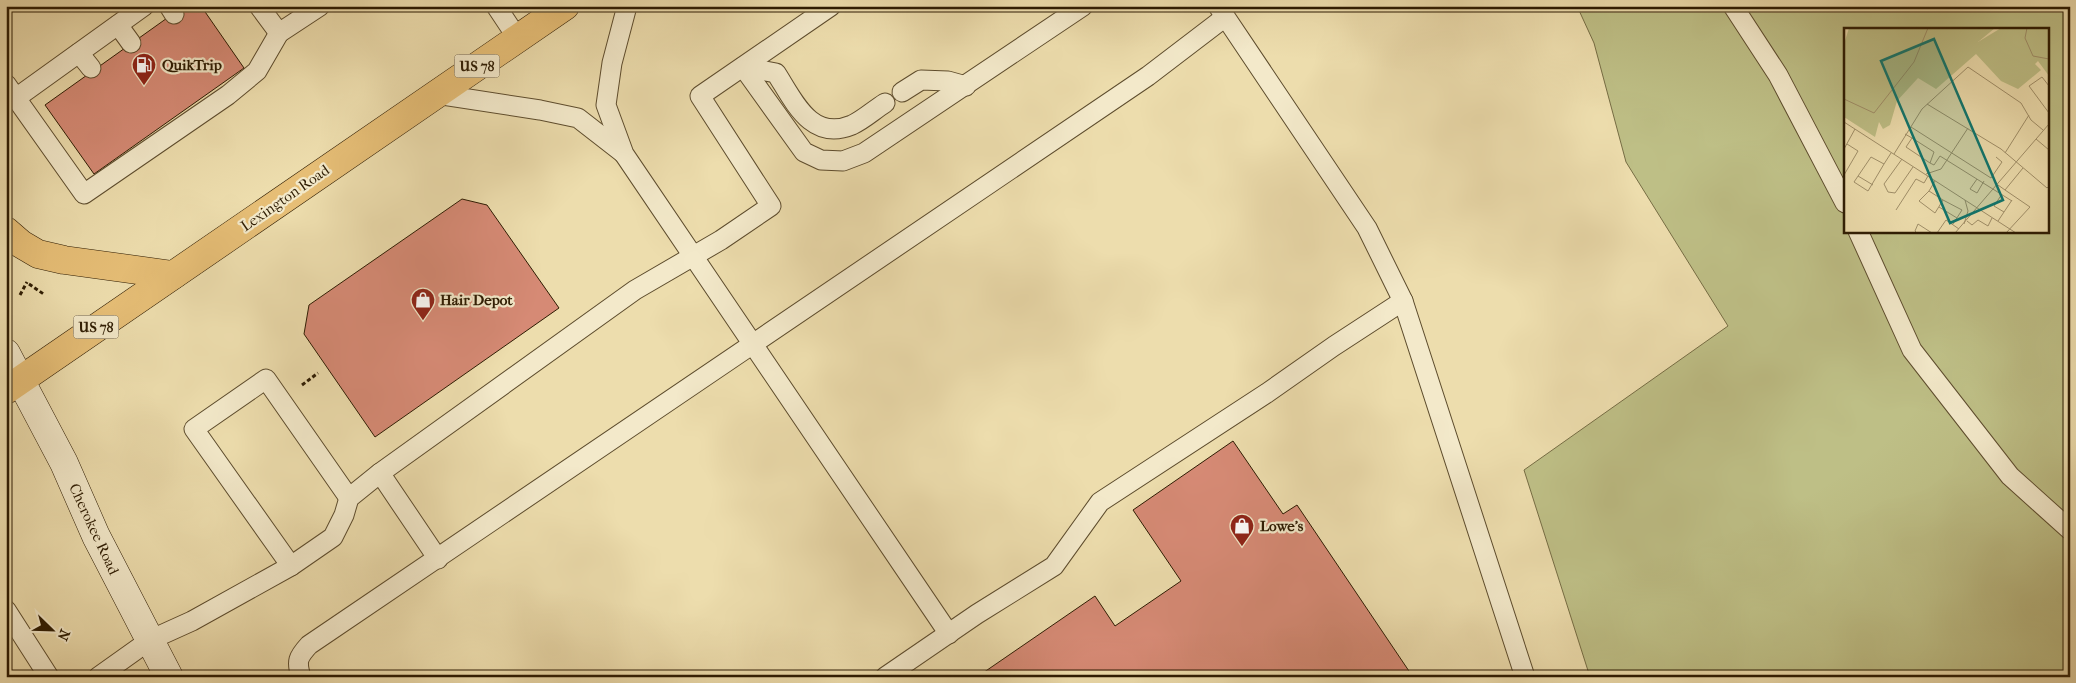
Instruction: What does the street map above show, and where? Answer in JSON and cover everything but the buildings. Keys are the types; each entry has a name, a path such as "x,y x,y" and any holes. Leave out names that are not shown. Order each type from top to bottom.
{"highway":[{"name":"Lexington Road","path":"13,385 74,341 173,276 565,6"},
{"path":"6,231 21,244 38,254 64,260 173,276"}],"main road":[{"name":"Cherokee Road","path":"6,354 13,385 64,463 96,536 169,677"}],"lane":[{"path":"144,6 79,53 11,91 84,194 145,142 223,89 257,71 279,33 320,6"},
{"path":"259,6 279,33"},
{"path":"496,6 518,39"},
{"path":"627,6 612,63 606,105 624,154 949,634"},
{"path":"98,677 150,640 192,621 291,566 333,537 344,515 349,498 380,473 635,290 692,257 771,206 700,96 830,6"},
{"path":"743,67 804,152 821,160 843,161 864,153 1083,6"},
{"path":"1733,6 1778,75 1844,202"},
{"path":"300,677 298,668 300,656 309,646 1148,76 1221,12 1367,228 1403,301 1525,677"},
{"path":"118,25 131,43"},
{"path":"79,53 91,68"},
{"path":"743,67 776,73 804,117 820,127 835,129 852,125 885,103"},
{"path":"902,92 921,80 948,81 966,86"},
{"path":"436,94 540,110 578,118 624,154"},
{"path":"1858,232 1912,350 2010,476 2070,530"},
{"path":"885,677 1054,566 1100,502 1403,301"},
{"path":"291,566 194,429 266,379 349,498"},
{"path":"380,473 438,560"},
{"path":"6,610 49,677"}],"path":[{"path":"26,283 45,295"}],"green space":[{"path":"1577,6 2070,6 2070,677 1590,677 1524,470 1728,326 1626,162 1594,43"}],"place":[{"name":"QuikTrip","path":"144,86"},
{"name":"Hair Depot","path":"423,321"},
{"name":"Lowe's","path":"1242,547"}]}
